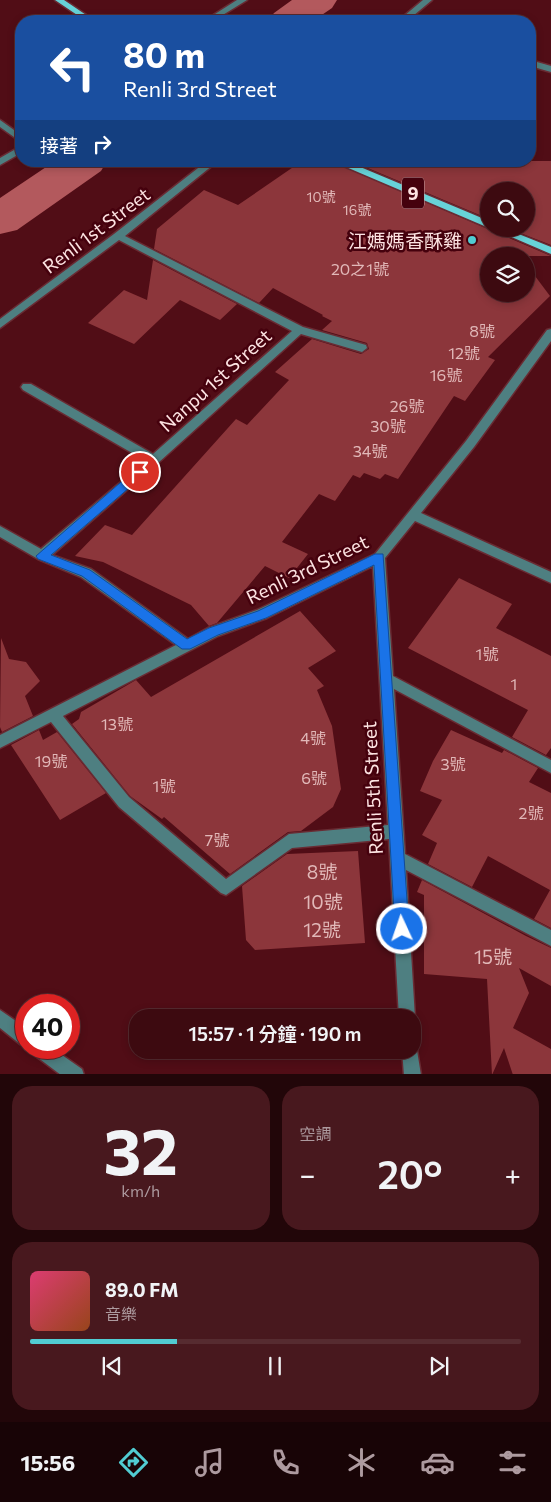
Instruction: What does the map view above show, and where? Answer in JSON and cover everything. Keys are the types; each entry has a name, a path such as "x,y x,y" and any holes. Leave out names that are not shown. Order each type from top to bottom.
{"main road":[{"path":"59,0 82,15"},
{"name":"9","path":"351,167 480,221"},
{"path":"517,237 551,251"}],"street":[{"path":"218,15 242,0"},
{"path":"409,15 428,0"},
{"path":"536,65 551,69"},
{"path":"0,123 15,134"},
{"path":"0,162 15,153"},
{"name":"Renli 1st Street","path":"0,324 118,236 205,167"},
{"name":"Nanpu 1st Street","path":"118,236 299,330 362,348"},
{"name":"Nanpu 1st Street","path":"42,556 154,460 299,330"},
{"name":"Renli 3rd Street","path":"0,742 186,645 213,632 262,614 379,557 470,444 551,333"},
{"path":"27,387 154,460"},
{"path":"413,515 551,578"},
{"path":"0,532 42,556 86,573 186,645"},
{"name":"Renli 5th Street","path":"379,557 406,1009"},
{"path":"387,679 551,767"},
{"path":"54,715 124,802 226,888 289,841 396,831"},
{"path":"398,858 551,938"},
{"path":"0,1018 15,1030"},
{"path":"55,1059 76,1074"},
{"path":"411,1059 413,1074"}],"building":[{"path":"536,161 551,161 551,245 530,237 535,237 535,182 480,182 480,215 365,167 536,167"},
{"path":"293,167 344,167 480,225 480,237 507,237 530,247 480,247 480,302 535,302 535,276 550,296 488,357 495,360 465,401 454,396 398,479 385,474 380,479 364,473 360,478 353,475 335,501 319,494 282,542 308,554 289,578 265,566 217,623 209,626 191,605 103,562 75,556 105,525 132,535 236,419 247,425 289,380 275,372 312,339 361,354 369,349 367,343 322,330 332,321 273,288 259,303 154,249 157,229 204,190 238,205"},
{"path":"535,249 551,256 535,256"},
{"path":"153,260 237,304 220,320 180,300 134,344 88,323 124,290 147,300"},
{"path":"459,578 512,604 496,628 551,656 551,748 546,755 512,737 528,710 408,648"},
{"path":"300,611 336,651 308,668 324,686 317,690 332,726 341,789 333,807 301,831 288,832 230,874 164,817 162,819 130,796 72,724 79,719 81,712 136,680 151,697"},
{"path":"1,638 9,659 26,662 40,681 25,696 33,716 2,732 0,727"},
{"path":"39,730 43,740 57,732 106,793 60,820 11,745"},
{"path":"451,730 502,753 504,750 538,768 529,782 551,793 551,928 534,919 550,890 488,856 472,887 428,864 437,843 422,835 442,800 420,791 433,761"},
{"path":"358,851 365,943 255,950 246,940 242,886 287,854"},
{"path":"422,880 551,948 551,986 519,968 529,993 513,1028 551,1049 551,1074 513,1074 504,1048 492,1074 487,979 424,974 424,895 417,892"}],"waterway":[{"path":"297,15 318,0"},
{"path":"0,220 76,167"}],"place":[{"name":"江媽媽香酥雞","path":"472,240"}],"route":[{"path":"140,472 42,556 86,573 186,645 213,632 262,614 379,557 402,929"}]}
